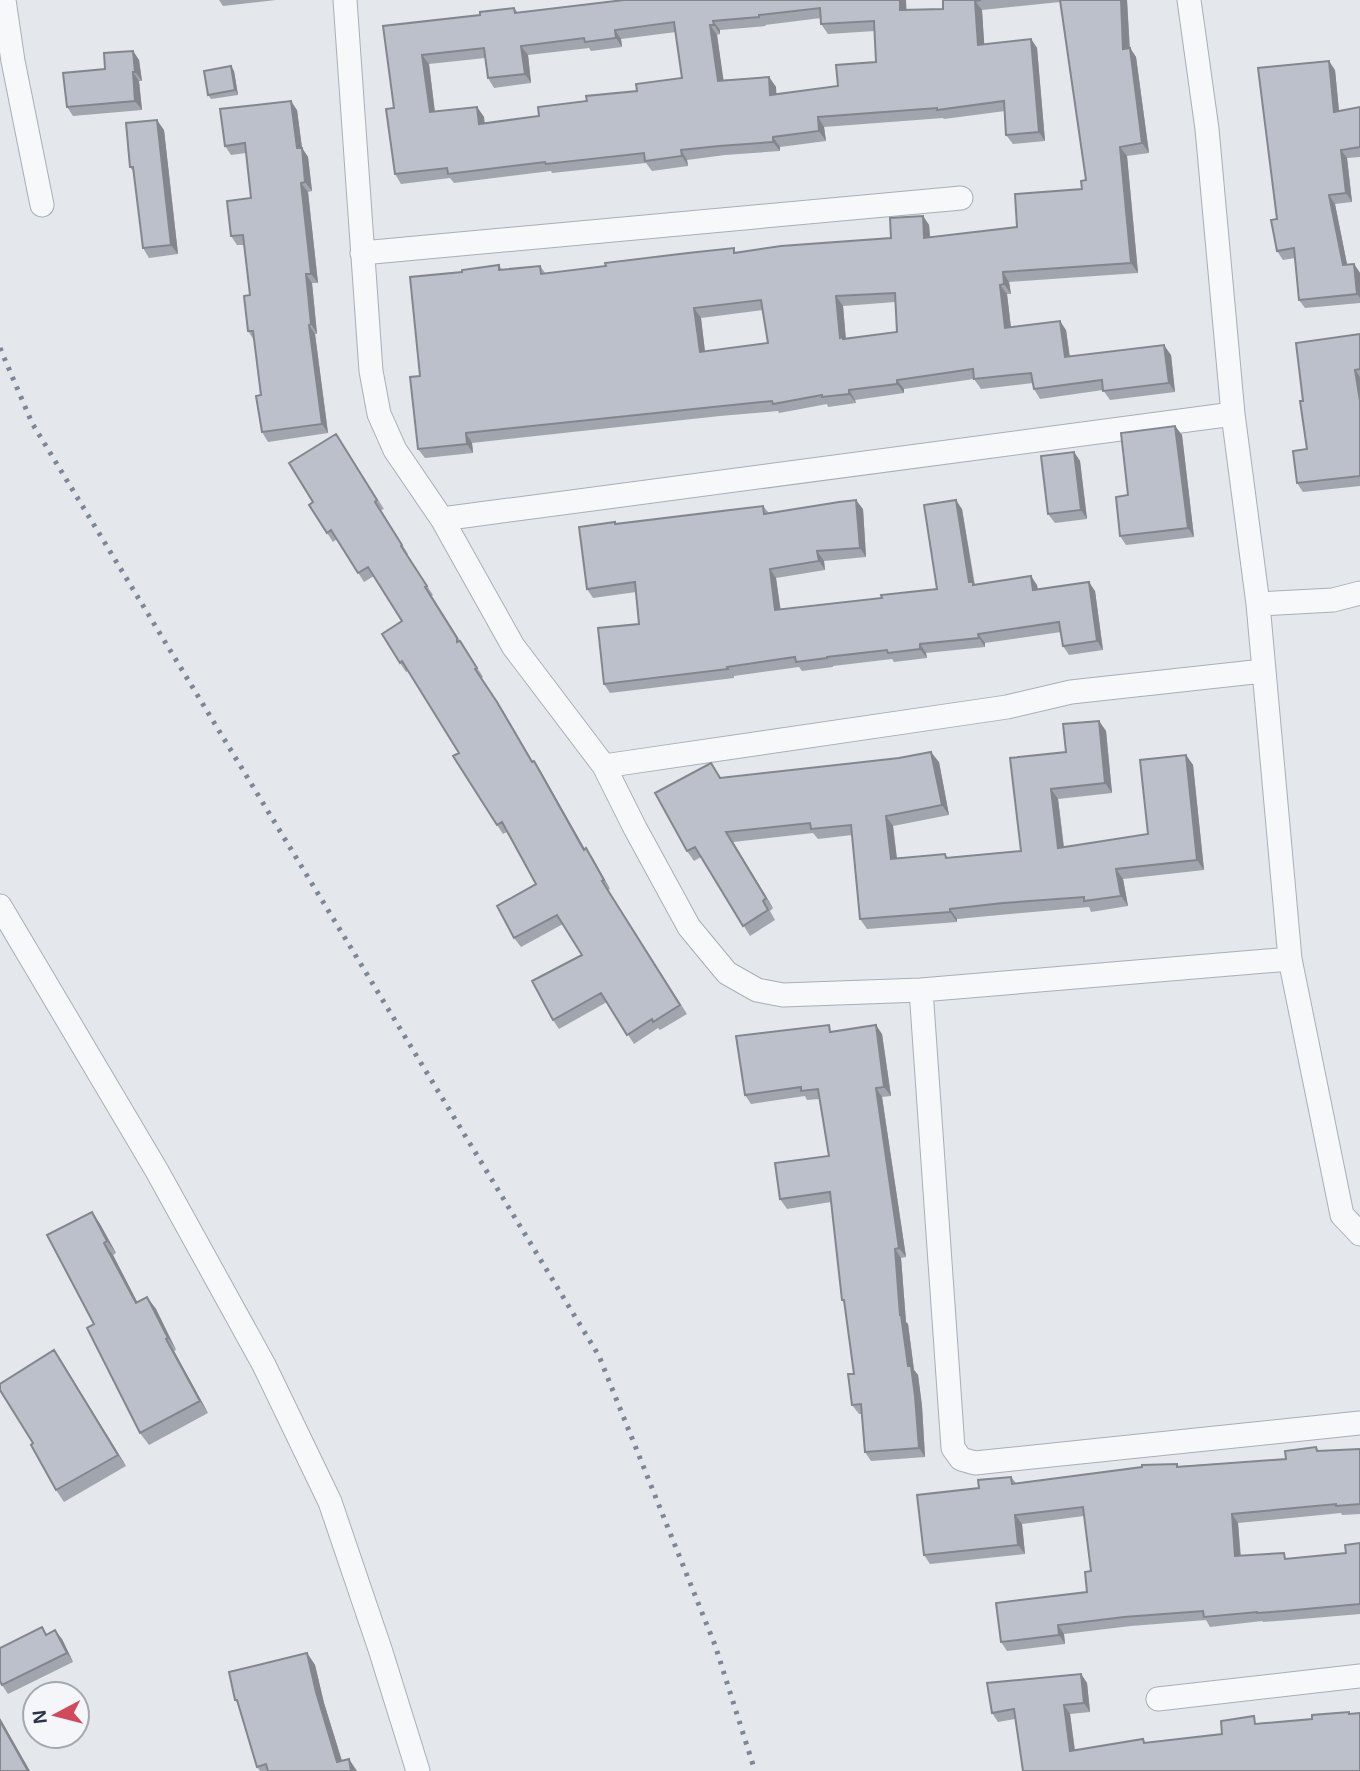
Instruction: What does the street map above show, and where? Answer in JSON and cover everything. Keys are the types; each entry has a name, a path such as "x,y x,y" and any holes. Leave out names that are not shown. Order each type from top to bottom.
{"street":[{"path":"4,0 13,61 42,205"},
{"path":"345,0 371,371 379,414 395,450 442,519 513,646 604,766 690,927 727,973 757,990 783,995 921,990 1290,959"},
{"path":"1189,0 1207,129 1233,414 1258,604 1290,959 1342,1215 1360,1234"},
{"path":"362,253 961,198"},
{"path":"442,519 1233,414"},
{"path":"1258,604 1333,600 1360,593"},
{"path":"604,766 1007,706 1071,692 1263,671"},
{"path":"0,906 157,1171 264,1365 330,1502 380,1648 418,1771"},
{"path":"921,990 953,1448 961,1459 975,1463 1360,1423"},
{"path":"1157,1699 1360,1676"}],"building":[{"path":"624,0 900,0 900,10 943,9 943,0 981,0 975,1 978,45 1031,39 1039,132 1006,135 1004,101 937,110 818,117 819,131 773,137 773,142 681,150 682,156 645,161 644,153 448,174 447,168 395,174 386,109 394,108 383,26 480,15 480,12 514,8 515,13","holes":["820,8 821,24 874,21 876,62 836,65 838,86 770,95 769,77 718,81 710,25 714,25 713,21","674,22 682,78 636,84 637,91 586,96 587,101 538,107 539,116 479,124 477,107 430,112 422,55 484,48 488,78 525,74 521,46 584,38 585,42 616,38 615,30"]},
{"path":"1060,0 1121,0 1123,49 1130,48 1142,143 1120,147 1131,263 1003,272 1004,284 1000,285 1005,328 1060,321 1065,357 1164,345 1169,383 1103,391 1102,380 1034,389 1031,373 974,379 973,369 897,380 897,384 849,390 849,394 822,395 773,404 772,401 466,433 467,444 418,449 410,377 420,376 410,277 499,265 499,270 540,266 541,274 606,266 605,263 734,248 734,253 781,246 891,238 890,218 923,216 924,238 1017,227 1015,194 1082,189 1081,181 1086,180","holes":["895,293 897,332 840,338 836,296","761,300 768,343 700,352 694,308"]},
{"path":"133,51 135,101 67,107 63,73 105,69 104,53"},
{"path":"1329,61 1334,112 1360,107 1360,147 1341,150 1346,193 1329,195 1343,265 1354,264 1357,294 1299,300 1294,248 1277,251 1271,220 1277,219 1258,68"},
{"path":"231,66 235,90 208,95 204,71"},
{"path":"291,101 297,148 302,148 305,182 301,183 311,274 306,274 309,325 322,424 262,432 256,396 261,395 253,331 248,331 244,296 250,295 243,235 231,236 227,201 251,198 245,143 225,146 220,109"},
{"path":"157,120 171,245 143,248 126,123"},
{"path":"1360,334 1360,369 1355,370 1360,401 1360,476 1297,483 1293,451 1307,449 1296,343"},
{"path":"1175,426 1188,528 1120,536 1116,497 1128,495 1121,433"},
{"path":"336,434 377,500 375,502 427,586 425,587 457,642 460,641 477,668 475,669 532,762 534,761 584,850 586,848 604,880 602,881 680,1005 653,1022 652,1019 627,1035 601,993 553,1020 532,981 582,955 557,915 514,938 497,906 536,884 502,822 497,825 453,756 459,753 402,661 400,663 382,634 402,621 368,567 358,573 331,530 327,533 309,505 313,502 289,463"},
{"path":"1074,452 1081,510 1048,514 1041,456"},
{"path":"856,500 860,548 817,551 819,561 770,569 775,610 937,589 924,505 956,500 969,582 973,582 973,585 1031,576 1033,590 1089,582 1097,641 1063,646 1059,622 978,634 979,638 920,644 920,649 888,653 887,650 796,662 795,657 727,667 728,669 604,684 598,628 639,624 635,582 587,589 579,527 763,506 764,514"},
{"path":"1099,721 1105,783 1051,789 1058,848 1148,834 1140,760 1186,755 1197,860 1116,869 1121,896 1084,901 1084,897 1003,903 950,909 950,912 860,919 851,825 811,829 810,823 726,832 766,898 763,901 768,910 743,926 695,847 687,851 655,793 711,763 720,778 931,752 942,805 886,816 891,859 945,854 946,858 1021,851 1010,758 1066,752 1063,724"},
{"path":"829,1025 830,1032 876,1025 884,1087 876,1088 899,1248 895,1249 900,1315 908,1366 911,1366 919,1448 865,1452 861,1404 852,1405 848,1374 854,1374 842,1300 830,1192 780,1199 775,1163 829,1156 818,1089 801,1091 801,1087 745,1095 736,1036"},
{"path":"92,1212 107,1241 104,1243 136,1303 147,1297 168,1338 166,1339 200,1401 140,1433 87,1328 94,1324 47,1235"},
{"path":"54,1350 118,1455 56,1490 31,1445 33,1443 0,1390 0,1384"},
{"path":"1316,1447 1317,1451 1360,1449 1360,1504 1232,1514 1235,1556 1284,1553 1285,1559 1346,1553 1345,1545 1360,1543 1360,1604 1204,1617 1203,1611 1124,1617 1058,1625 1059,1635 1001,1642 996,1603 1087,1592 1085,1572 1091,1571 1083,1507 1015,1515 1018,1545 924,1555 917,1495 979,1488 978,1480 1011,1477 1012,1484 1142,1465 1177,1464 1177,1467 1286,1459 1285,1451"},
{"path":"42,1627 46,1635 55,1630 67,1653 2,1685 0,1648"},
{"path":"307,1653 337,1762 349,1759 351,1771 268,1771 266,1764 257,1767 235,1700 229,1672"},
{"path":"1081,1674 1084,1703 1064,1705 1070,1751 1143,1739 1144,1743 1222,1734 1221,1721 1254,1716 1255,1724 1312,1719 1312,1715 1349,1712 1360,1713 1360,1771 1023,1771 1014,1709 992,1713 987,1683"},
{"path":"0,1721 28,1771 0,1771"}],"railway":[{"path":"0,348 32,423 599,1356 715,1645 755,1771"}]}
